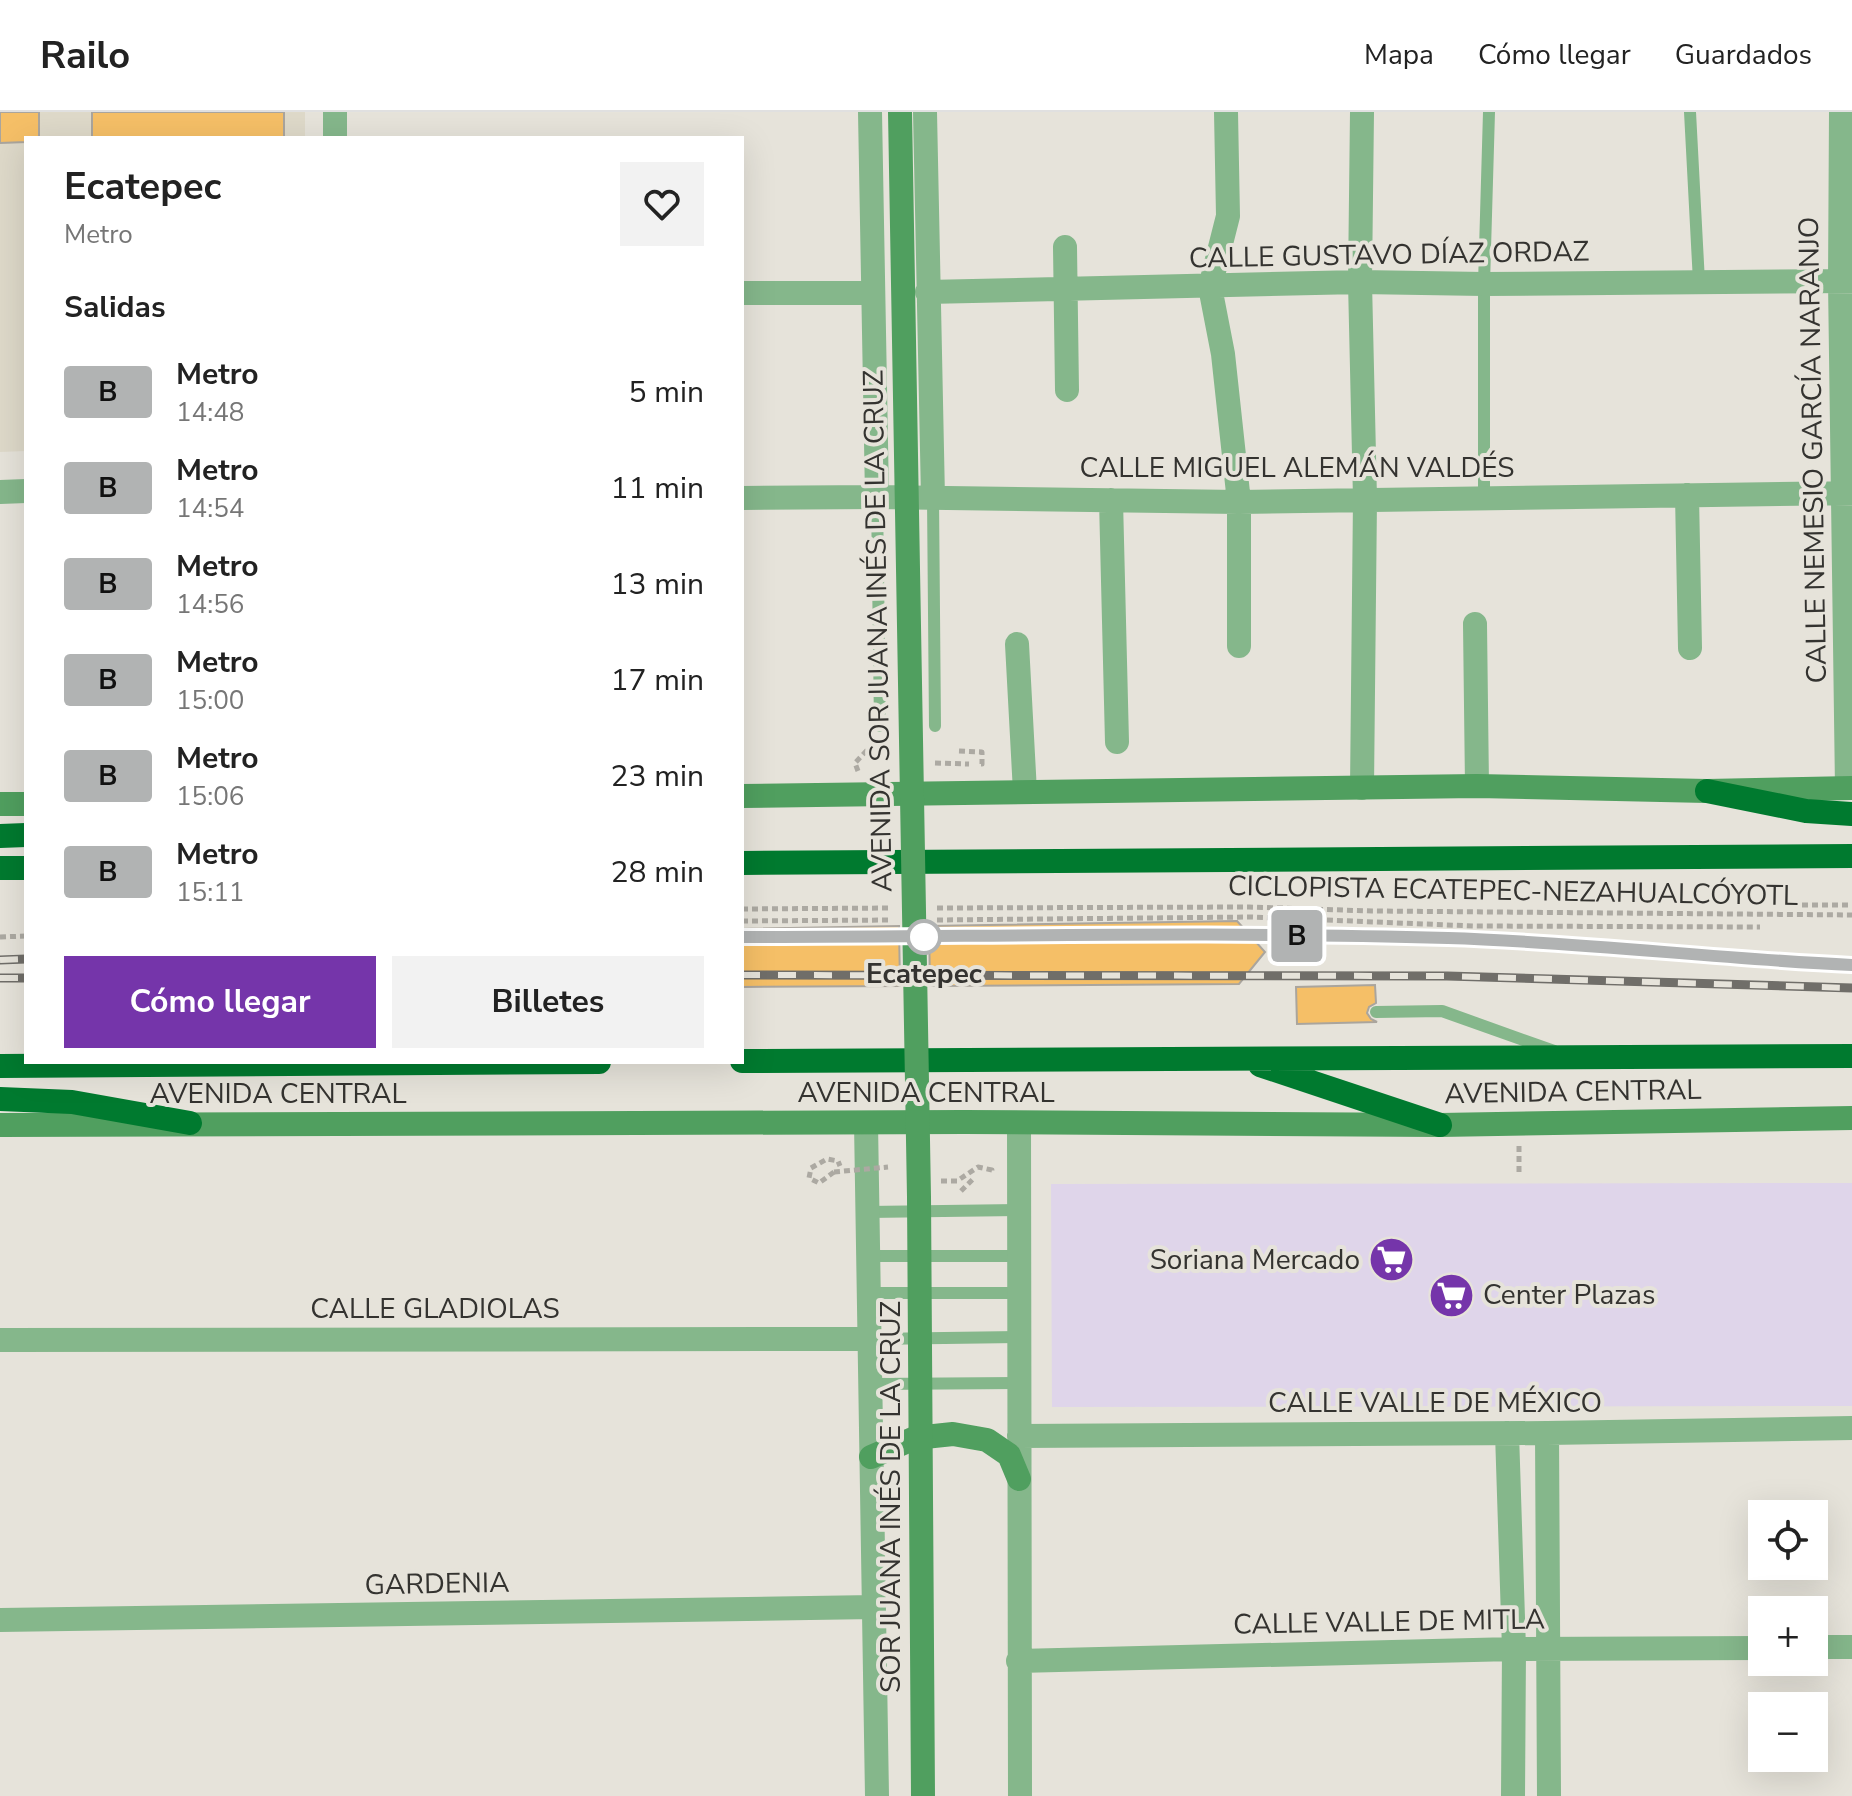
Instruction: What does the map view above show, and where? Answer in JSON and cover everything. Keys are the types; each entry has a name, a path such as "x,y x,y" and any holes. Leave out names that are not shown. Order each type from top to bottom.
{"highway":[{"path":"1707,791 1806,811 1852,814"},
{"path":"0,836 24,835"},
{"path":"744,863 1852,856"},
{"path":"0,868 24,868"},
{"name":"AVENIDA CENTRAL","path":"744,1061 1852,1056"},
{"path":"1239,1058 1440,1125"},
{"name":"AVENIDA CENTRAL","path":"0,1066 300,1064"},
{"path":"0,1099 72,1102 190,1123"}],"main road":[{"name":"AVENIDA SOR JUANA INÉS DE LA CRUZ","path":"900,112 919,1197"},
{"path":"744,796 1477,786 1707,791 1849,788"},
{"path":"0,804 24,804"},
{"name":"AVENIDA CENTRAL","path":"0,1125 1440,1125 1852,1118"},
{"name":"SOR JUANA INÉS DE LA CRUZ","path":"919,1197 923,1796"},
{"path":"871,1457 915,1438 953,1434 987,1440 1009,1455 1019,1479"}],"street":[{"path":"335,112 335,136"},
{"name":"AVENIDA SOR JUANA INÉS DE LA CRUZ","path":"870,112 877,497"},
{"name":"AVENIDA SOR JUANA INÉS DE LA CRUZ","path":"925,112 933,498"},
{"path":"1226,112 1228,216 1210,287 1223,354 1239,502 1239,646"},
{"path":"1362,112 1360,282 1365,499 1362,788"},
{"name":"CALLE NEMESIO GARCÍA NARANJO","path":"1841,112 1846,282 1849,788"},
{"path":"1065,247 1067,390"},
{"name":"CALLE GUSTAVO DÍAZ ORDAZ","path":"927,292 1360,282 1846,282"},
{"path":"744,293 873,293"},
{"path":"0,492 24,491"},
{"name":"CALLE MIGUEL ALEMÁN VALDÉS","path":"744,498 1239,502 1847,493"},
{"path":"1687,495 1690,648"},
{"path":"1111,500 1117,742"},
{"path":"1475,624 1477,786"},
{"path":"1017,644 1025,792"},
{"path":"866,1123 877,1796"},
{"path":"1019,1123 1020,1796"},
{"name":"CALLE GLADIOLAS","path":"0,1340 870,1339"},
{"name":"CALLE VALLE DE MÉXICO","path":"1019,1436 1852,1428"},
{"path":"1507,1433 1514,1649 1513,1796"},
{"path":"1547,1433 1549,1796"},
{"name":"GARDENIA","path":"0,1620 874,1607"},
{"path":"1828,1647 1852,1647"},
{"name":"CALLE VALLE DE MITLA","path":"1018,1661 1514,1649 1748,1648"}],"lane":[{"path":"1484,496 1484,284 1489,112"},
{"path":"1690,112 1699,282"},
{"name":"AVENIDA SOR JUANA INÉS DE LA CRUZ","path":"877,497 880,726"},
{"name":"AVENIDA SOR JUANA INÉS DE LA CRUZ","path":"933,498 935,726"},
{"path":"1376,1012 1442,1011 1570,1057"},
{"path":"868,1212 1019,1210"},
{"path":"869,1256 1019,1256"},
{"path":"869,1293 1019,1293"},
{"path":"870,1339 1019,1337"},
{"path":"870,1384 1019,1383"}],"path":[{"path":"866,773 858,771 855,763 871,746 880,748 881,757"},
{"path":"947,763 982,764 982,752 959,751"},
{"path":"1792,905 1852,905"},
{"name":"CICLOPISTA ECATEPEC-NEZAHUALCÓYOTL","path":"932,908 1249,907 1852,915"},
{"path":"744,909 900,908"},
{"path":"933,920 1251,917 1474,926 1760,927"},
{"path":"744,921 901,920"},
{"path":"0,937 24,936"},
{"path":"848,1182 838,1161 827,1159 811,1168 809,1178 819,1183 834,1172 888,1167"},
{"path":"957,1181 978,1167 992,1170 993,1183"},
{"path":"964,1201 960,1189 974,1178"}],"shaded area":[{"path":"0,112 305,112 305,136 24,136 24,451 0,452"},
{"name":"Center Plazas","path":"1852,1183 1852,1406 1052,1407 1051,1184"}],"building":[{"path":"0,112 39,112 39,136 24,136 24,142 0,143"},
{"path":"92,112 284,112 284,136 92,136"},
{"path":"1237,921 1265,952 1239,984 930,986 929,926"},
{"path":"899,926 900,986 744,987 744,929"},
{"path":"1375,985 1376,1003 1369,1007 1367,1013 1377,1022 1297,1024 1296,987"}],"railway":[{"path":"744,938 1183,934 1448,938 1852,965"},
{"path":"0,960 24,959"},
{"path":"744,975 1447,976 1852,988"},
{"path":"0,978 24,978"}],"metro line":[{"name":"B","path":"744,937 1448,938 1852,965"}],"place":[{"name":"Ecatepec","path":"924,937"},
{"name":"Soriana Mercado","path":"1391,1260"},
{"name":"Center Plazas","path":"1452,1295"}]}
